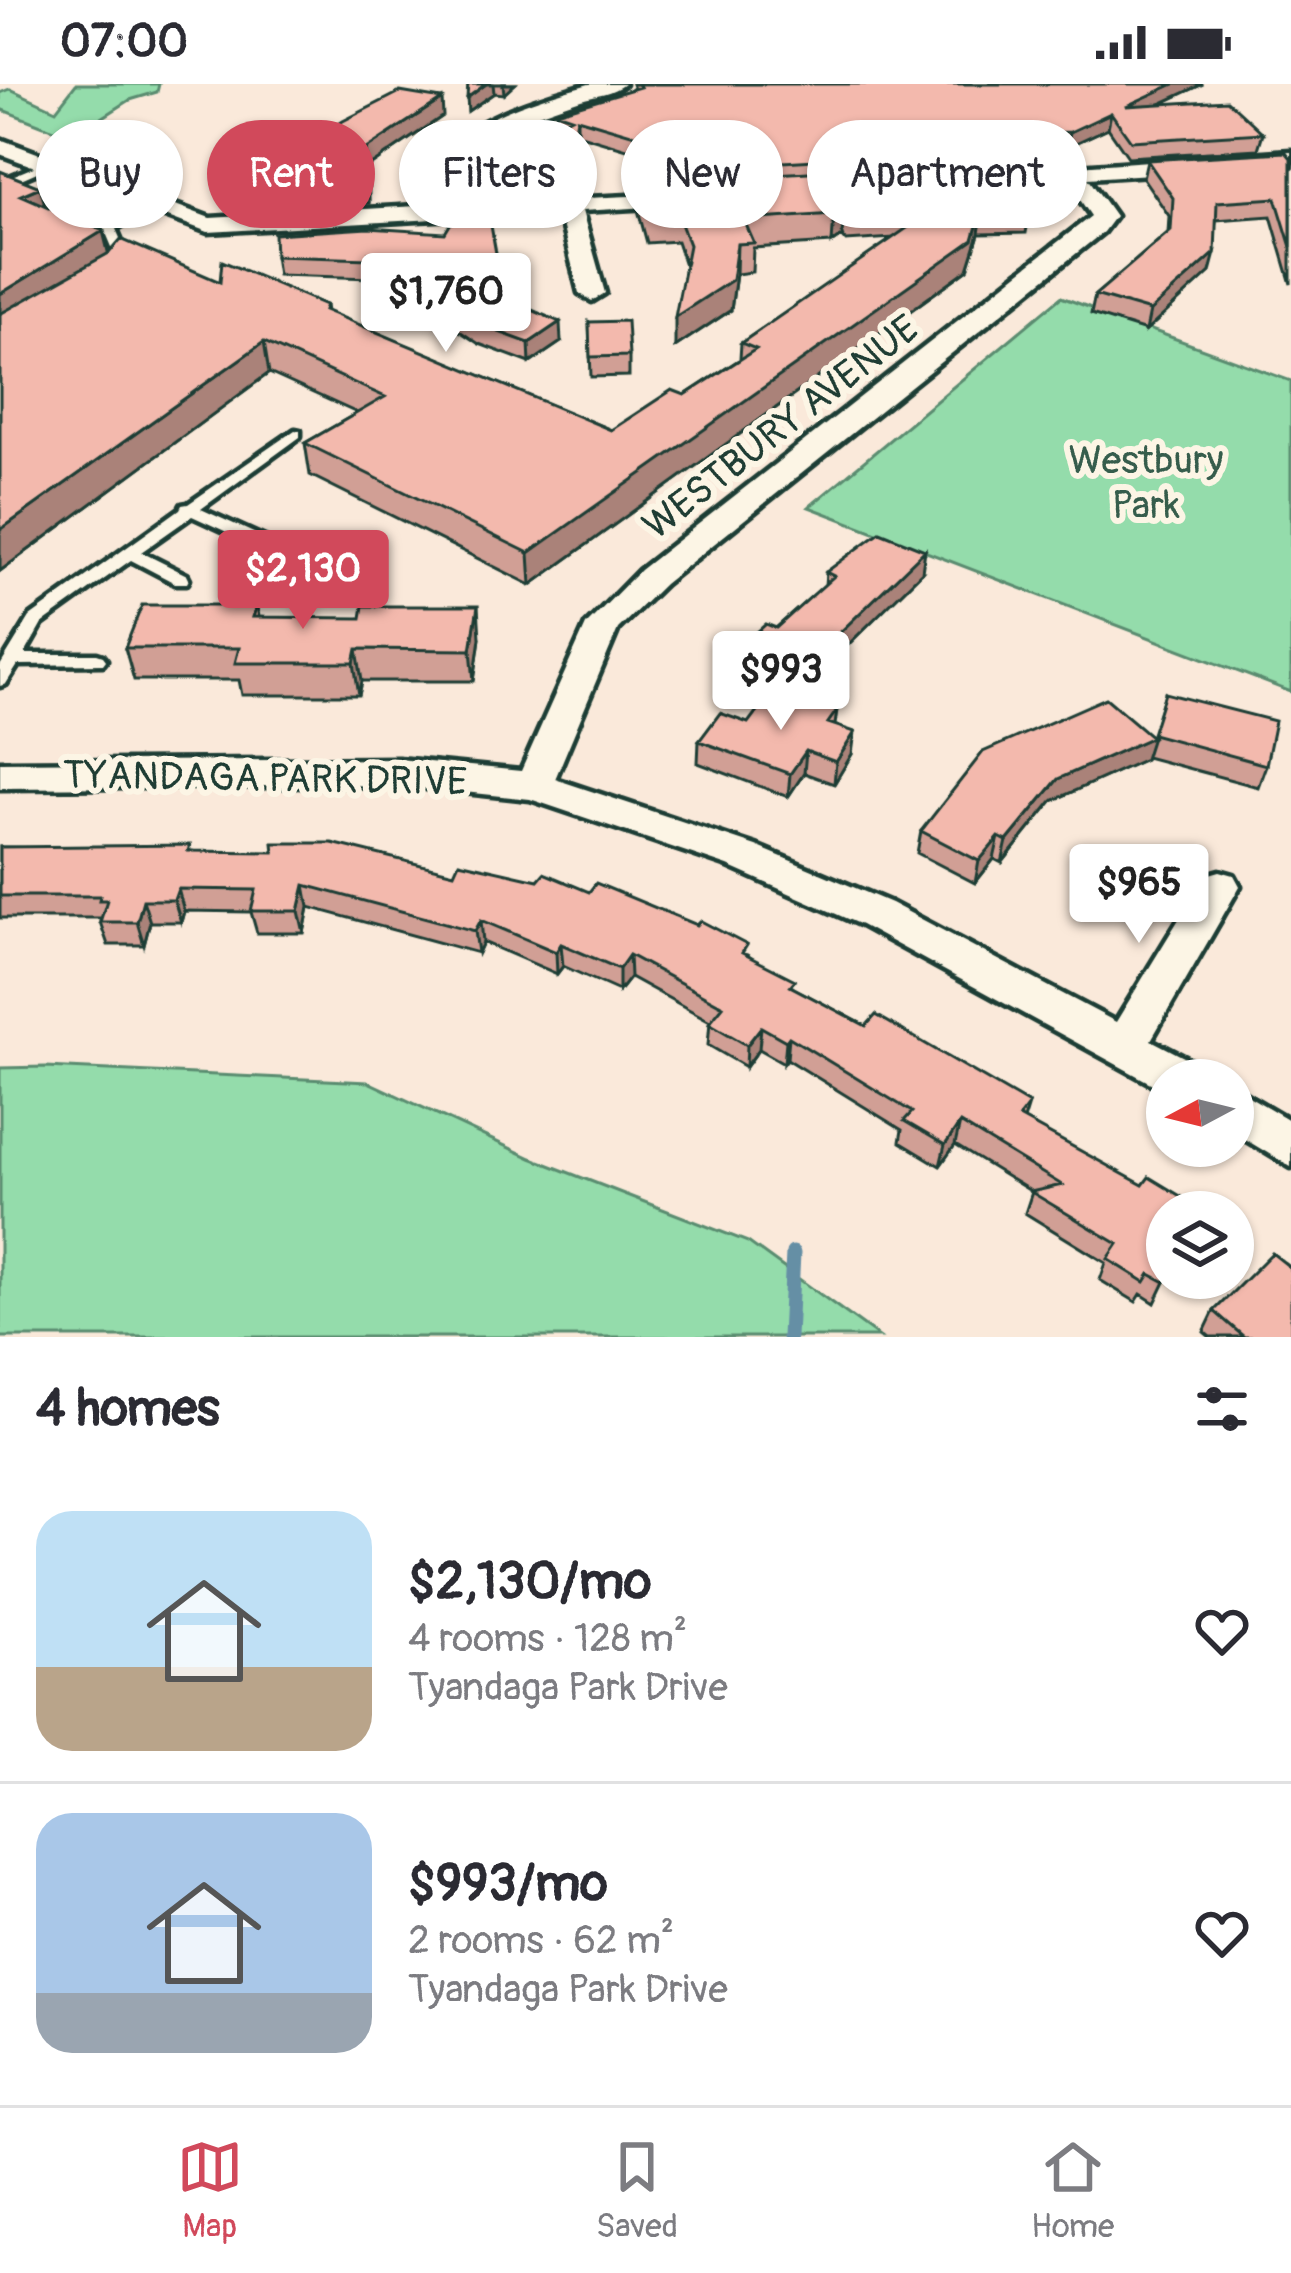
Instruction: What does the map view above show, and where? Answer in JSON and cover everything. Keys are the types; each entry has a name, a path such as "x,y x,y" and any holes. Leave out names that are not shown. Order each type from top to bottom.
{"street":[{"path":"516,120 544,105 606,85"},
{"path":"0,146 36,162"},
{"path":"1087,171 1291,158"},
{"name":"WESTBURY AVENUE","path":"533,786 603,625 652,577 1095,227 1103,216 1087,193"},
{"path":"183,218 208,226 399,216"},
{"path":"575,228 592,293"},
{"name":"TYANDAGA PARK DRIVE","path":"0,775 359,772 533,786 658,825 876,914 1148,1059"},
{"path":"1125,1046 1220,886"},
{"path":"1254,1121 1291,1146"}],"lane":[{"path":"0,185 36,170"},
{"path":"110,228 123,259 110,275"},
{"path":"0,680 36,621 295,434"},
{"path":"187,508 307,563"},
{"path":"128,552 181,579"},
{"path":"13,659 97,660"}],"green space":[{"path":"76,84 159,84 157,92 130,100 99,120 36,123 0,109 0,93 10,89 56,110"},
{"name":"Westbury Park","path":"1061,297 1291,381 1291,692 809,507"},
{"path":"0,1068 368,1082 531,1158 748,1242 879,1337 0,1337"}],"building":[{"path":"468,84 486,84 467,98"},
{"path":"638,84 1174,84 1126,106 1227,100 1263,133 1131,141 1111,113 1087,124 1087,120 807,120 807,161 783,162 783,120 621,120 621,131 597,120 565,120 571,117 556,112 640,87"},
{"path":"400,92 442,99 410,120 399,120 399,127 375,143 375,120 345,120"},
{"path":"1286,152 1291,158 1291,247 1276,198 1217,202 1215,253 1150,311 1095,295 1171,230 1173,198 1147,160"},
{"path":"0,171 36,185 21,195 36,202 36,228 103,231 0,294"},
{"path":"807,172 807,216 783,217 783,173"},
{"path":"368,228 445,233 448,228 491,228 504,298 560,322 529,343 477,324 369,254 369,259 275,256 274,234"},
{"path":"683,228 747,228 754,243 737,244 732,280 675,317 689,245"},
{"path":"907,228 976,228 973,240 529,553 305,443 385,397 264,342 0,530 0,314 109,253 121,239 220,282 222,261 326,305 324,310 611,430 672,390 685,395 756,349 741,343"},
{"path":"627,321 629,356 590,357 589,322"},
{"path":"880,532 925,550 798,673 741,646 766,624 776,628 834,576 826,572"},
{"path":"142,605 257,605 253,617 361,618 363,606 478,606 471,650 357,649 354,663 235,663 239,648 125,648"},
{"path":"774,688 837,710 828,723 855,732 836,762 806,751 790,774 699,741 720,713 748,723"},
{"path":"1165,693 1275,721 1266,765 1152,734"},
{"path":"1106,698 1152,737 1058,779 1007,841 999,837 979,861 921,831 983,752"},
{"path":"273,843 332,843 454,873 459,862 538,880 544,873 589,892 596,883 697,925 701,921 747,945 742,953 795,980 790,986 866,1026 876,1015 1029,1104 1019,1117 1143,1185 1149,1177 1172,1191 1146,1191 1146,1280 1108,1259 1118,1244 1031,1192 1062,1185 960,1123 945,1145 904,1121 912,1112 789,1037 786,1041 761,1027 747,1045 709,1023 723,1006 629,955 619,969 561,944 556,952 481,920 475,931 305,885 299,911 251,911 256,890 178,889 174,900 143,900 137,922 100,922 107,900 99,900 100,896 0,896 0,847 190,845 188,851 274,852"},
{"path":"1272,1253 1291,1268 1291,1337 1244,1337 1214,1311 1226,1299 1254,1299 1254,1271"}],"waterway":[{"path":"789,1337 793,1253"}]}
